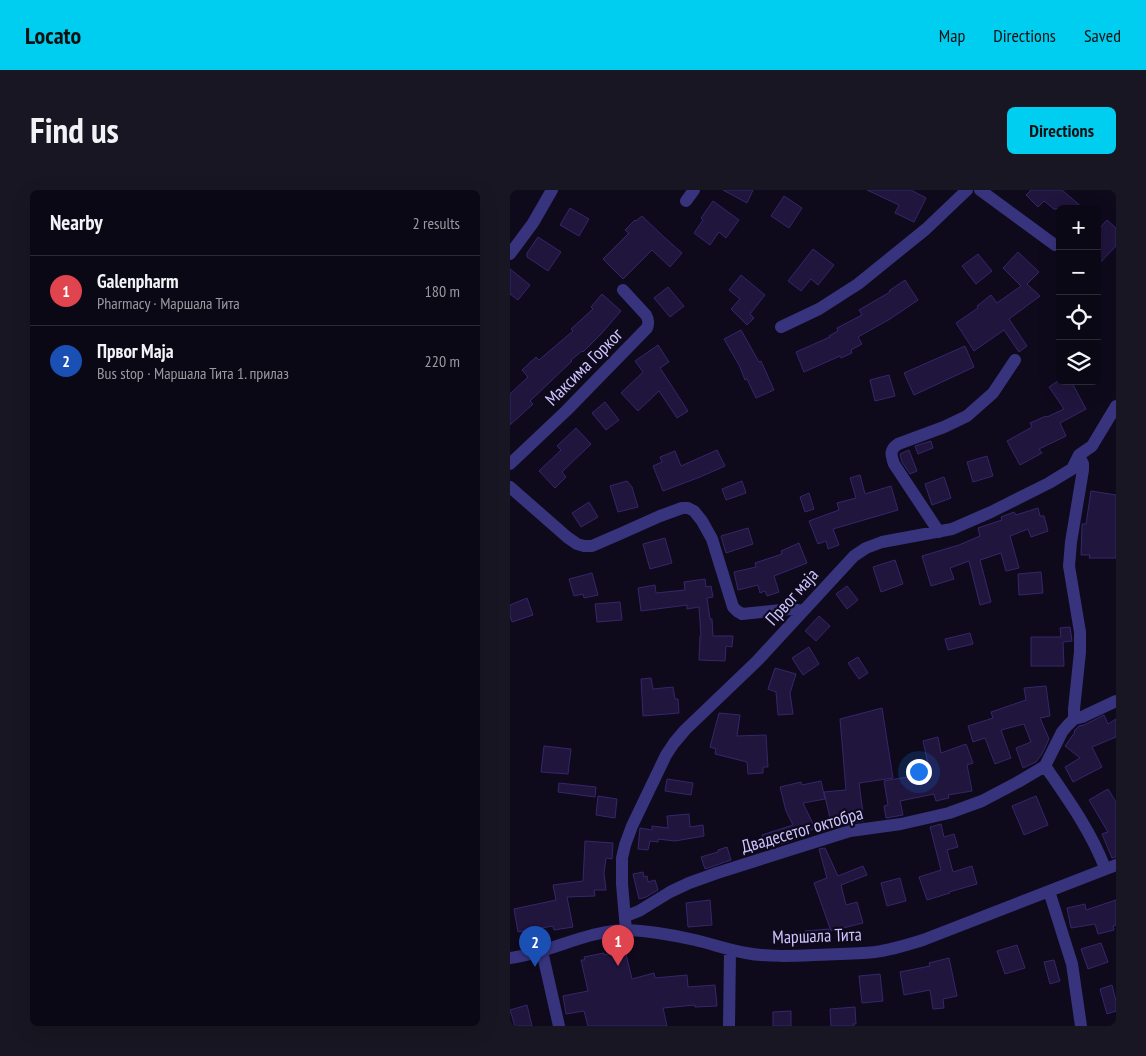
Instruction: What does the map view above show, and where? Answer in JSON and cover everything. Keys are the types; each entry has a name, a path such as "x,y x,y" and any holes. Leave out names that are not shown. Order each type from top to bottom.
{"street":[{"path":"510,254 533,223 552,190"},
{"path":"686,201 694,190"},
{"path":"780,327 819,309 858,284 926,229 967,190"},
{"path":"980,190 1055,245"},
{"name":"Максима Горког","path":"510,464 566,411 647,328 649,324 646,315 623,290"},
{"path":"938,532 894,464 891,451 898,444 944,427 967,416 993,393 1015,360"},
{"name":"Првог маја","path":"626,930 622,884 625,845 632,826 666,755 685,730 757,661 854,556 866,548 897,539 952,528 991,512 1072,470 1079,455 1092,446 1116,406"},
{"path":"1074,719 1080,632 1069,566 1083,470 1083,464 1079,455"},
{"path":"510,487 567,537 577,544 584,546 598,544 660,516 682,508 688,508 694,511 702,521 712,539 729,596 733,607 737,611 742,614 790,609 803,611"},
{"path":"1110,866 1099,852 1045,766 1062,732 1074,719 1116,701"},
{"name":"Двадесетог октобра","path":"626,916 639,911 689,883 717,873 850,831 901,824 948,813 982,802 1045,766"},
{"name":"Маршала Тита","path":"510,958 542,951 593,935 626,930 696,940 750,954 786,956 875,952 923,940 1110,866"},
{"path":"1049,891 1072,964 1081,1026"},
{"path":"729,1026 730,950"},
{"path":"542,951 559,1026"}],"building":[{"path":"723,190 753,190 747,203"},
{"path":"867,190 911,190 926,198 914,222 895,213 899,205"},
{"path":"1031,190 1062,190 1079,205 1056,205 1056,209 1054,209 1044,201 1038,207 1026,195"},
{"path":"784,196 802,208 789,228 771,216"},
{"path":"713,201 739,220 726,238 719,232 710,245 694,233 703,220 701,218"},
{"path":"570,208 589,219 579,236 560,225"},
{"path":"642,216 682,253 670,267 652,250 623,279 603,259 629,233 625,230"},
{"path":"1107,220 1116,228 1116,246 1101,262 1101,250 1101,227"},
{"path":"538,237 561,252 548,271 527,257 527,253"},
{"path":"813,249 834,265 818,285 811,279 801,291 788,281"},
{"path":"1018,252 1039,272 1027,284 1040,296 1009,319 1027,346 1019,352 1004,330 974,351 956,323 978,308 977,306 991,295 997,303 1021,286 1003,268"},
{"path":"978,254 992,271 976,284 962,266"},
{"path":"510,269 530,285 518,300 510,294"},
{"path":"741,275 765,295 750,314 754,318 747,325 731,309 740,299 729,290"},
{"path":"905,280 918,300 858,337 862,344 851,350 852,353 841,358 840,356 804,372 796,352 830,337 838,331 837,328 862,315 859,310 890,292"},
{"path":"668,287 684,306 670,317 654,298"},
{"path":"602,294 621,311 583,352 571,360 530,401 533,404 510,425 510,394 528,377 522,370 536,357 539,360 573,331 571,329 593,309 591,307"},
{"path":"741,330 759,362 761,361 774,390 756,398 724,339"},
{"path":"658,345 669,362 660,368 688,411 677,418 659,391 638,411 621,393 643,372 635,361"},
{"path":"965,346 974,367 914,395 904,373"},
{"path":"889,375 895,396 875,401 870,380"},
{"path":"1056,382 1056,385 1073,385 1086,409 1060,423 1066,436 1039,449 1042,453 1020,465 1007,441 1032,427 1030,423 1064,409 1049,387"},
{"path":"605,402 619,420 606,430 592,413"},
{"path":"576,428 591,444 562,472 566,477 555,488 539,471 561,450 557,446"},
{"path":"931,441 933,448 918,454 915,446"},
{"path":"717,450 725,466 663,491 653,466 662,462 660,457 675,451 681,466"},
{"path":"909,450 917,471 910,474 902,462 900,454"},
{"path":"987,456 993,476 973,482 967,462"},
{"path":"860,475 865,494 891,486 898,510 833,529 839,545 828,549 826,541 818,544 809,521 839,510 837,503 856,498 850,478"},
{"path":"944,477 951,498 932,505 925,484"},
{"path":"627,481 632,487 638,507 618,512 610,486"},
{"path":"742,481 746,493 726,500 722,489"},
{"path":"1091,491 1116,495 1116,558 1089,558 1090,555 1081,555 1082,524 1086,524"},
{"path":"809,493 814,509 805,512 800,497"},
{"path":"589,502 598,517 581,527 572,513"},
{"path":"1038,508 1040,516 1044,516 1048,531 1031,537 1028,529 1010,536 1019,568 1006,571 1001,553 980,560 991,602 980,605 969,561 950,568 954,579 931,586 922,556 959,545 980,536 978,528 1002,520 1001,517 1014,512 1016,515"},
{"path":"748,528 753,544 726,553 721,536"},
{"path":"665,538 672,563 650,569 643,544"},
{"path":"799,543 807,563 774,576 779,592 767,596 765,591 760,593 758,585 738,590 734,572 756,567 755,563 782,554 781,551"},
{"path":"895,560 903,584 881,592 873,567"},
{"path":"1041,572 1043,593 1019,595 1018,574"},
{"path":"592,573 598,595 584,598 583,594 574,596 569,579"},
{"path":"705,579 706,587 711,586 713,597 707,598 710,619 712,619 713,636 733,636 732,647 726,646 725,661 699,660 701,636 699,607 687,609 687,605 641,611 638,588 655,585 656,593 685,590 684,582"},
{"path":"847,586 858,600 847,609 836,594"},
{"path":"527,598 533,615 512,622 510,605"},
{"path":"620,602 622,620 597,622 595,604"},
{"path":"819,616 830,626 816,641 805,631"},
{"path":"1070,627 1072,641 1063,642 1064,666 1031,666 1031,637 1061,637 1060,628"},
{"path":"970,633 973,644 948,650 945,639"},
{"path":"809,647 819,664 803,675 792,658"},
{"path":"858,657 868,673 859,679 848,663"},
{"path":"775,668 796,674 790,693 793,714 778,715 776,692 768,689"},
{"path":"651,678 653,689 673,687 675,699 678,699 679,713 643,716 641,679"},
{"path":"1046,686 1050,716 1040,718 1049,739 1042,754 1036,762 1023,768 1016,748 1031,742 1024,724 1001,730 1011,758 995,764 985,738 973,742 968,726 993,718 991,712 1026,700 1024,688"},
{"path":"882,708 893,778 859,783 864,821 832,827 824,792 846,790 840,719"},
{"path":"719,713 740,715 737,736 766,735 768,767 763,767 763,773 748,774 747,762 715,754 716,749 710,747"},
{"path":"1104,715 1108,724 1116,719 1116,737 1092,747 1102,767 1073,782 1065,767 1080,758 1065,746 1079,726"},
{"path":"938,737 941,753 966,744 973,763 967,765 972,791 948,795 949,798 936,801 934,794 900,801 903,815 886,818 884,806 888,805 884,781 930,773 923,741"},
{"path":"544,746 571,749 568,774 541,772"},
{"path":"667,779 693,783 691,795 665,791"},
{"path":"821,781 825,799 803,803 815,828 794,840 781,844 780,840 764,845 762,835 793,825 786,811 780,787 801,782 802,785"},
{"path":"559,783 596,787 595,797 558,792"},
{"path":"1108,789 1116,802 1116,857 1112,858 1102,834 1108,832 1089,800"},
{"path":"598,796 617,799 615,818 596,815"},
{"path":"1036,796 1048,825 1024,835 1012,806"},
{"path":"689,814 690,827 703,825 704,836 675,841 658,839 658,842 650,841 648,850 638,849 640,828 652,830 652,826 668,828 667,816"},
{"path":"941,824 944,837 954,834 958,847 947,850 953,872 972,866 977,884 927,900 919,877 941,870 930,827"},
{"path":"585,841 613,843 612,859 606,858 604,873 606,890 594,890 595,896 567,897 573,927 554,930 553,926 518,932 514,909 556,900 553,885 583,881"},
{"path":"727,847 731,860 705,869 701,857"},
{"path":"825,848 838,876 863,866 867,875 841,885 846,905 857,902 863,923 831,931 814,883 827,878 819,849"},
{"path":"643,872 644,877 647,876 648,882 655,880 658,890 639,899 633,874"},
{"path":"900,878 906,901 887,906 881,883"},
{"path":"710,900 712,925 688,927 686,903"},
{"path":"1116,900 1116,925 1113,926 1114,930 1098,934 1095,924 1071,928 1067,908 1085,904 1086,910"},
{"path":"829,929 829,941 806,943 805,931"},
{"path":"1101,943 1108,962 1088,969 1081,949"},
{"path":"1017,945 1025,968 1005,974 997,951"},
{"path":"625,950 632,979 654,973 655,978 687,975 688,987 715,985 717,1006 695,1007 695,1005 663,1008 667,1026 588,1026 584,1011 566,1014 563,996 588,991 581,960 585,960 584,957"},
{"path":"949,958 957,996 943,999 944,1008 933,1009 930,990 904,995 900,972 930,966 929,963"},
{"path":"1054,960 1060,981 1050,984 1044,962"},
{"path":"880,974 883,1001 862,1003 859,976"},
{"path":"1112,985 1116,1001 1116,1011 1107,1014 1100,989"},
{"path":"527,1005 532,1026 515,1026 510,1010"},
{"path":"855,1007 856,1024 853,1024 854,1026 831,1026 830,1009"},
{"path":"791,1011 791,1026 773,1026 773,1012"}],"place":[{"name":"Galenpharm","path":"618,966"},
{"name":"Првог Маја","path":"535,967"}]}
